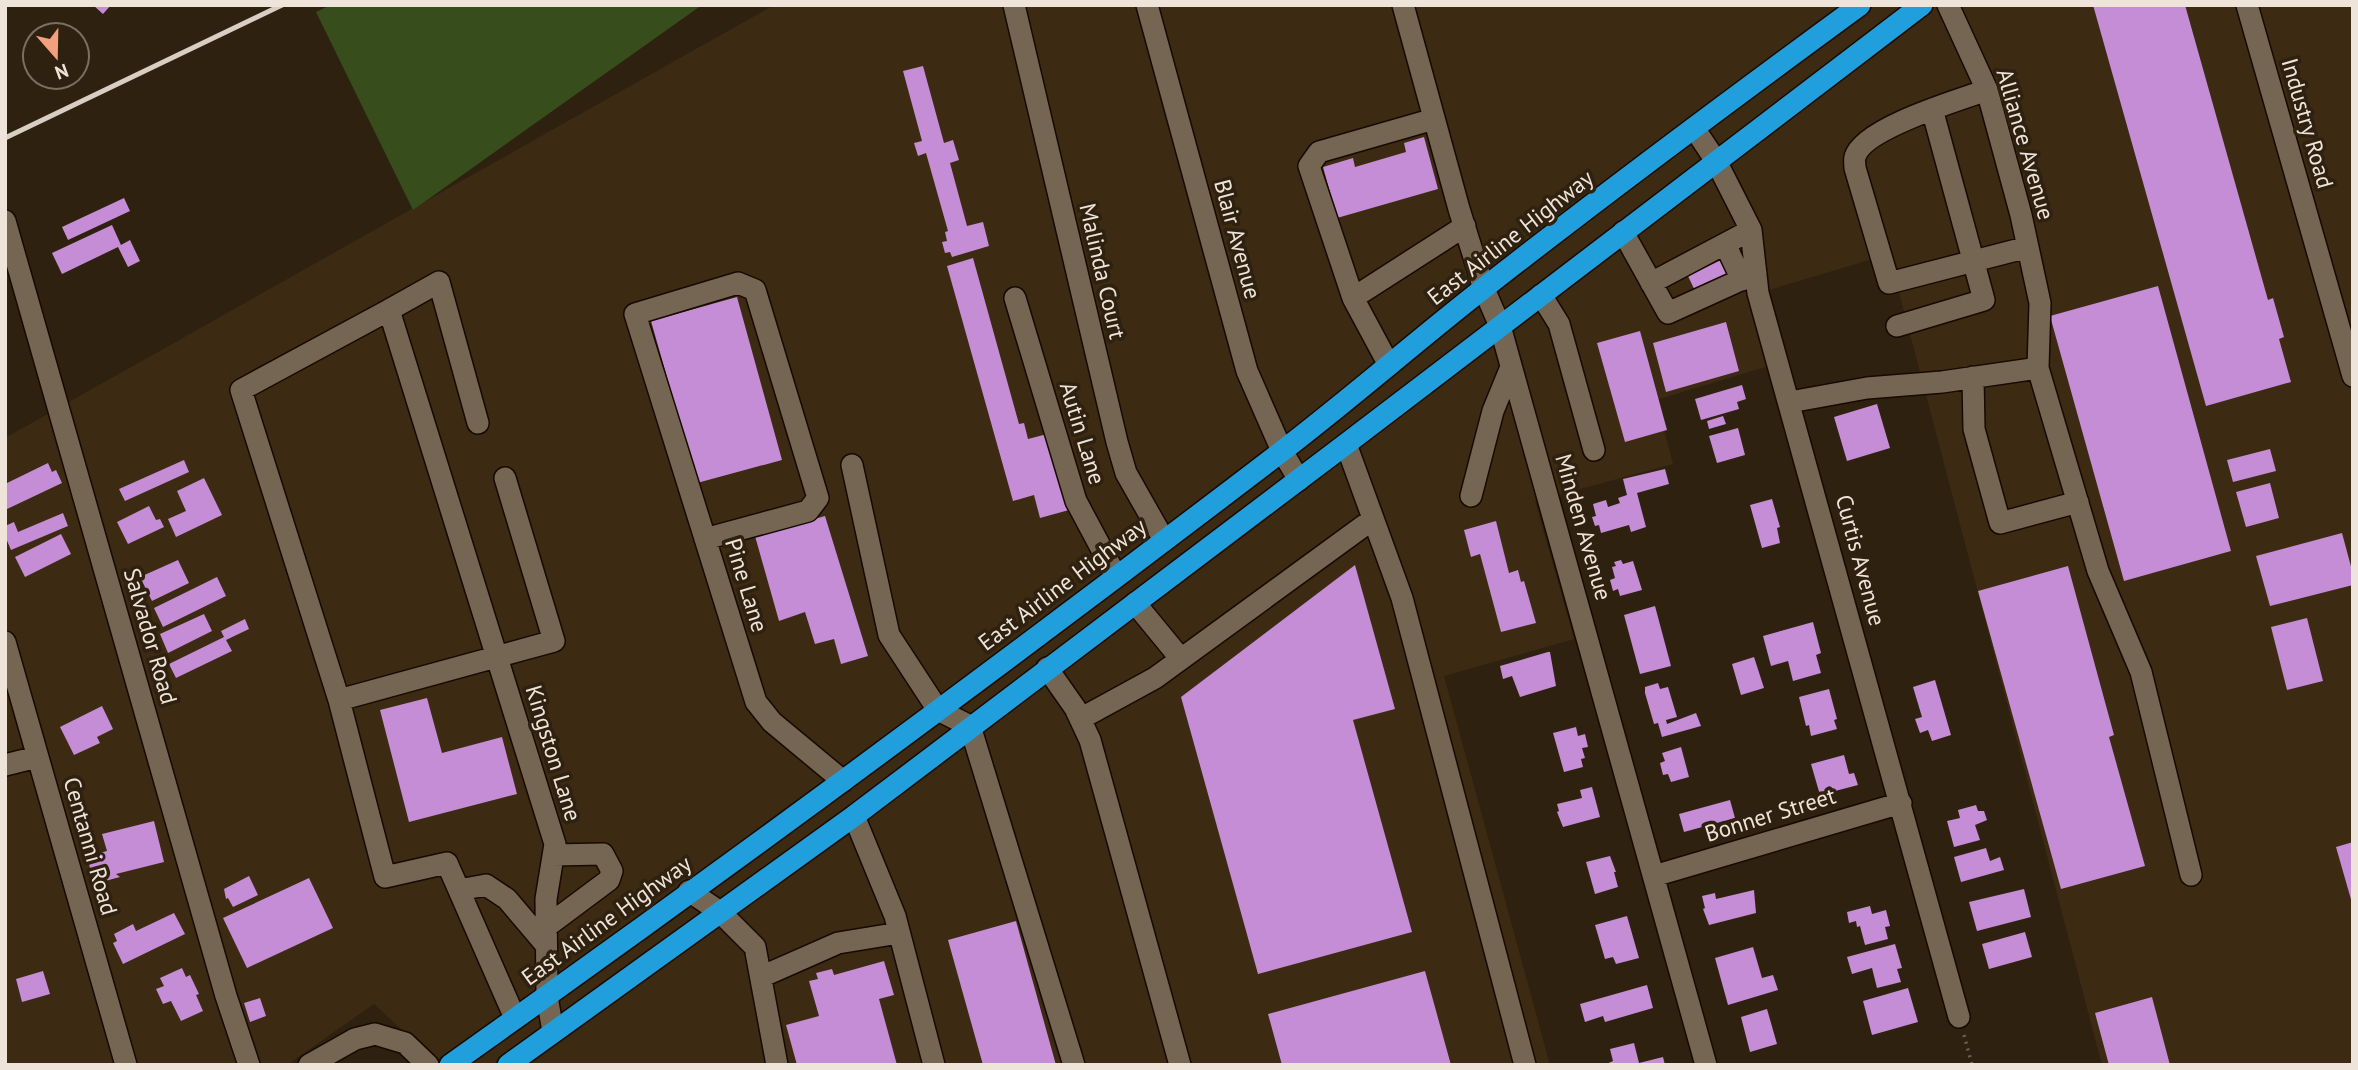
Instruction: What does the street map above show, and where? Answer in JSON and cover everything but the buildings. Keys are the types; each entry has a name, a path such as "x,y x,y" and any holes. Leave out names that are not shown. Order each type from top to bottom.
{"highway":[{"name":"East Airline Highway","path":"450,1065 938,710 1282,451 1483,289 1860,5"},
{"path":"508,1065 854,816 1922,5"}],"street":[{"name":"Malinda Court","path":"1013,5 1117,442 1126,473 1164,540"},
{"name":"Blair Avenue","path":"1147,5 1247,371 1282,451 1299,480"},
{"name":"Minden Avenue","path":"1403,5 1483,289 1500,326 1706,1065"},
{"name":"Alliance Avenue","path":"1948,5 1987,90 2040,303 2038,368 2098,571 2141,672 2191,875"},
{"name":"Industry Road","path":"2247,5 2353,376"},
{"path":"1987,90 1932,109 1885,130 1860,149 1854,158 1855,168 1889,283 2028,247"},
{"path":"1897,326 1984,300 1932,109"},
{"path":"1389,365 1353,298 1308,166 1319,152 1434,120"},
{"name":"Curtis Avenue","path":"1694,128 1716,161 1751,230 1749,277 1758,293 1790,402 1959,1017"},
{"name":"Salvador Road","path":"5,221 226,996 249,1065"},
{"path":"1353,298 1465,226"},
{"path":"1651,283 1751,230"},
{"path":"1623,232 1668,313 1749,277 1725,244"},
{"path":"478,423 439,282 241,390 339,699 385,877 447,863 515,1018"},
{"name":"Pine Lane","path":"705,539 808,511 818,498 755,290 738,283 635,314 653,370 705,539 756,702 772,722 843,781"},
{"path":"1541,295 1559,324 1594,450"},
{"name":"Autin Lane","path":"1015,298 1076,501 1116,576"},
{"name":"Kingston Lane","path":"389,310 555,844 546,899 547,996 553,1032"},
{"path":"1471,496 1493,411 1511,368"},
{"path":"1790,402 1867,388 2038,368"},
{"path":"1973,377 1974,429 2000,523 2078,502"},
{"path":"1346,444 1402,598 1525,1065"},
{"path":"852,465 889,635 938,710 970,726 1074,1065"},
{"path":"339,699 554,641 505,478"},
{"path":"1080,719 1140,688 1373,519"},
{"path":"1135,603 1181,659"},
{"name":"Centanni Road","path":"5,642 126,1065"},
{"path":"1047,668 1075,708 1090,740 1180,1065"},
{"path":"5,765 37,757"},
{"name":"Bonner Street","path":"1654,876 1901,803"},
{"path":"854,816 895,916 934,1065"},
{"path":"459,890 486,886 507,899 546,936 609,880 611,871 603,854 554,855"},
{"path":"689,891 720,912 755,947 777,1065"},
{"path":"761,976 838,943 899,933"},
{"path":"309,1065 355,1039 375,1034 405,1043 428,1065"}],"path":[{"path":"1959,1017 1972,1065"}],"shaded area":[{"path":"774,5 2353,5 2353,1065 2102,1065 1889,254 1759,293 1772,365 1656,400 1673,464 1535,501 1574,639 1444,676 1550,1065 440,1065 374,1004 287,1065 5,1065 5,438"}],"green space":[{"path":"331,5 702,5 413,210 316,12"}],"railway":[{"path":"5,138 282,5"}]}
